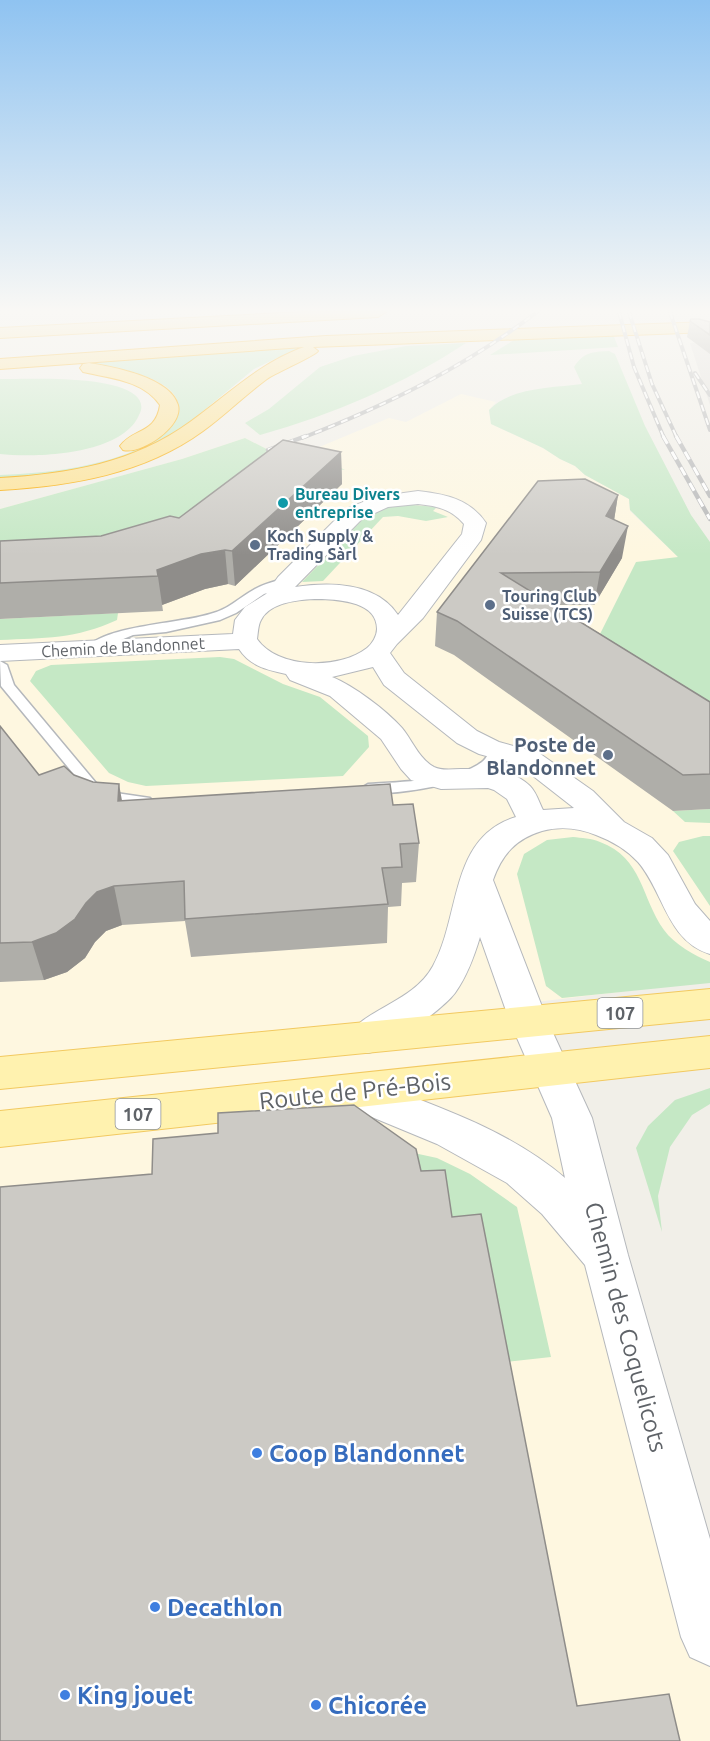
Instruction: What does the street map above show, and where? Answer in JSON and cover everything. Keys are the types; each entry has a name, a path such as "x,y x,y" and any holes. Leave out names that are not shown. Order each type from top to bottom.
{"highway":[{"path":"0,470 59,466 123,450 161,426 168,407 162,393"},
{"path":"0,484 70,478 139,460 177,440 236,393"}],"main road":[{"name":"107","path":"0,1073 710,1004"},
{"name":"Route de Pré-Bois","path":"0,1130 710,1052"}],"street":[{"path":"287,668 336,669 358,663 383,646 414,613 473,535 475,523 465,512 447,503 422,498 393,499 365,507 354,514 280,591 257,609 245,628 246,641 256,654 287,668 340,690 391,733 416,768 441,779 490,778 505,783 519,793 534,821"},
{"path":"280,591 338,592 359,597 376,606 387,616 391,627 383,646 389,674 467,737 480,744 529,759 544,769 582,798 614,831"},
{"name":"Chemin de Blandonnet","path":"0,653 246,641"},
{"path":"366,1038 428,998 442,984 459,949 482,859 499,836 534,821 555,817 585,820 614,831 641,847 660,866 689,921 710,941"},
{"path":"477,882 529,1022"},
{"name":"Chemin des Coquelicots","path":"529,1022 572,1118 605,1255 710,1637"},
{"path":"352,1091 432,1124 518,1166 544,1186 605,1255"}],"lane":[{"path":"92,648 131,631 166,628 216,617 232,610 260,591 280,591"},
{"path":"0,665 8,686 91,786 111,796 129,801 164,803"},
{"path":"354,790 402,787 483,768 495,758 498,750"}],"shaded area":[{"path":"461,394 496,402 489,410 491,424 543,448 575,466 585,475 629,499 630,511 679,558 710,601 710,981 528,1003 710,1639 710,1741 0,1741 0,509 182,459 245,438 288,460 389,418 406,422"}],"green space":[{"path":"0,393 132,393 140,402 141,410 130,428 115,439 97,446 55,454 0,454"},
{"path":"172,393 225,393 185,426 149,449 89,469 0,479 0,475 64,469 126,454 164,431 173,421 178,410 177,399"},
{"path":"288,393 375,393 314,418 260,435 245,423 269,409"},
{"path":"519,393 631,393 645,426 691,515 710,542 710,743 597,640 636,562 678,557 630,510 629,499 585,475 575,466 543,448 491,424 489,410 498,402"},
{"path":"245,438 288,460 323,459 345,470 321,466 183,551 0,575 0,509 182,459"},
{"path":"401,504 437,507 433,511 448,517 426,521 398,516 383,517 323,581 302,582 368,514"},
{"path":"118,613 117,620 88,631 46,638 0,640 0,619"},
{"path":"220,657 234,659 283,684 320,697 368,736 369,747 343,776 146,786 128,782 109,773 30,681 36,671 51,665"},
{"path":"710,809 710,823 685,822 673,811"},
{"path":"710,836 710,906 673,851 679,842"},
{"path":"573,837 597,841 614,849 625,858 640,880 656,918 668,935 691,953 710,962 710,983 562,998 546,986 517,874 524,854 547,840"},
{"path":"710,1088 710,1104 692,1115 670,1147 658,1196 662,1232 636,1148 648,1126 675,1100"},
{"path":"391,1148 437,1158 470,1174 517,1207 551,1357 498,1363 448,1246"}],"building":[{"path":"283,440 341,452 232,551 201,554 157,570 158,576 0,583 0,541 101,536 170,516 179,518"},
{"path":"585,479 618,495 606,516 628,526 600,572 501,573 710,702 710,774 683,775 457,621 437,612 538,481"},
{"path":"0,726 39,775 64,766 74,775 93,782 119,784 118,801 390,784 393,805 413,804 419,843 400,844 402,867 382,868 388,904 185,919 184,881 114,886 97,892 75,919 56,933 32,942 0,943"},
{"name":"Coop Blandonnet","path":"354,1105 416,1149 421,1171 445,1170 452,1217 481,1214 577,1706 669,1694 680,1741 0,1741 0,1187 152,1174 153,1139 218,1133 218,1113"}],"railway":[{"path":"302,438 404,393"},
{"path":"645,393 664,437"},
{"path":"656,393 676,437"},
{"path":"698,393 710,430"},
{"path":"268,450 306,436"},
{"path":"664,437 710,519"},
{"path":"676,437 710,496"}],"place":[{"name":"Bureau Divers entreprise","path":"283,503"},
{"name":"Koch Supply & Trading Sàrl","path":"255,545"},
{"name":"Touring Club Suisse (TCS)","path":"490,605"},
{"name":"Poste de Blandonnet","path":"608,755"},
{"name":"Coop Blandonnet","path":"257,1453"},
{"name":"Decathlon","path":"155,1607"},
{"name":"King jouet","path":"65,1695"},
{"name":"Chicorée","path":"316,1705"}]}
